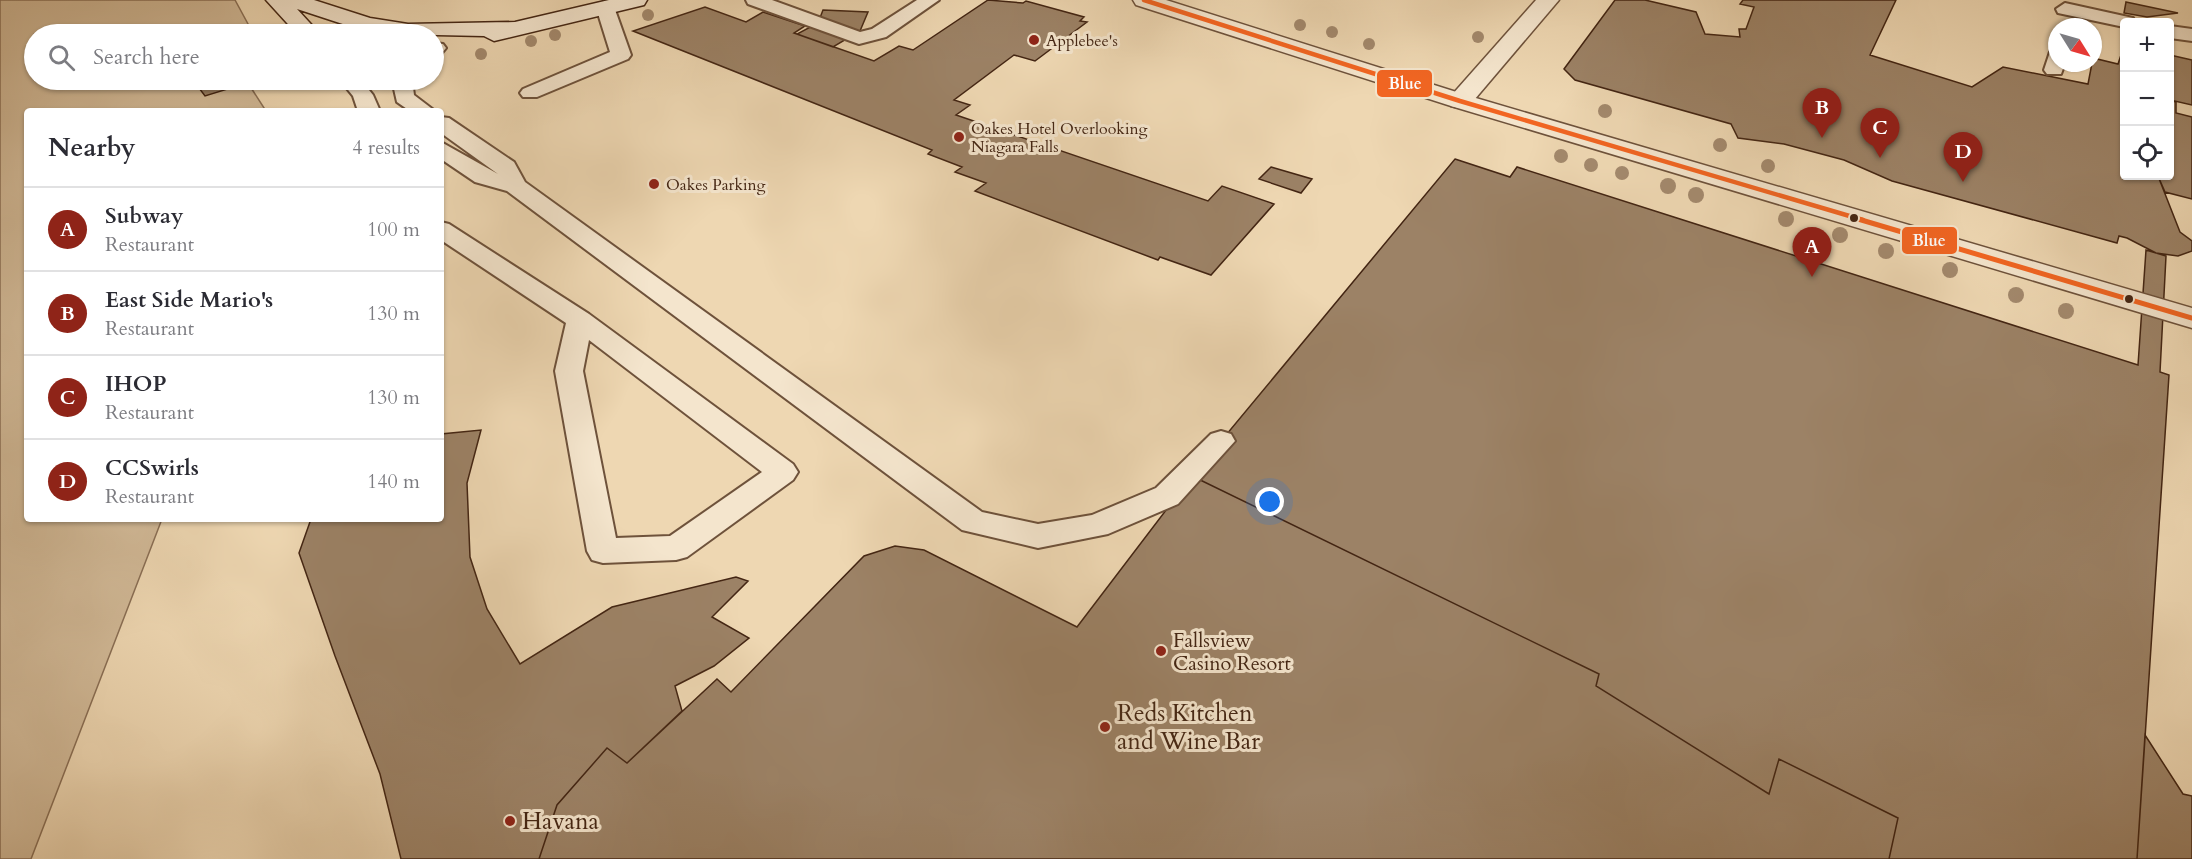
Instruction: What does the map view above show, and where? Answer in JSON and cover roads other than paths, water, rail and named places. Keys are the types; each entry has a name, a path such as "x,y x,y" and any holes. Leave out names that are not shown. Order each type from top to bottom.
{"street":[{"path":"277,0 300,24"},
{"path":"292,0 366,24"},
{"path":"444,47 636,0"},
{"path":"1144,0 1460,101 2192,318"},
{"path":"1460,101 1548,0"},
{"path":"444,30 515,29"}],"lane":[{"path":"755,0 859,38 879,33 930,0"},
{"path":"530,93 621,55 605,7"},
{"path":"2065,12 2120,21"},
{"path":"2174,32 2192,34"},
{"path":"359,90 368,108"},
{"path":"403,90 404,98 419,108"},
{"path":"444,125 506,167 515,186"},
{"path":"444,151 483,177 515,186 973,522 1038,536 1097,526 1167,496 1221,441"},
{"path":"444,231 580,320 783,472 676,548 603,551 569,370 580,320"}],"place":[{"name":"Applebee's","path":"1034,40"},
{"name":"Oakes Hotel Overlooking Niagara Falls","path":"959,137"},
{"name":"East Side Mario's","path":"1822,138"},
{"name":"IHOP","path":"1880,158"},
{"name":"CCSwirls","path":"1963,182"},
{"name":"Oakes Parking","path":"654,184"},
{"name":"Subway","path":"1812,277"},
{"name":"Fallsview Casino Resort","path":"1161,651"},
{"name":"Reds Kitchen and Wine Bar","path":"1105,727"},
{"name":"Havana","path":"510,821"}]}
